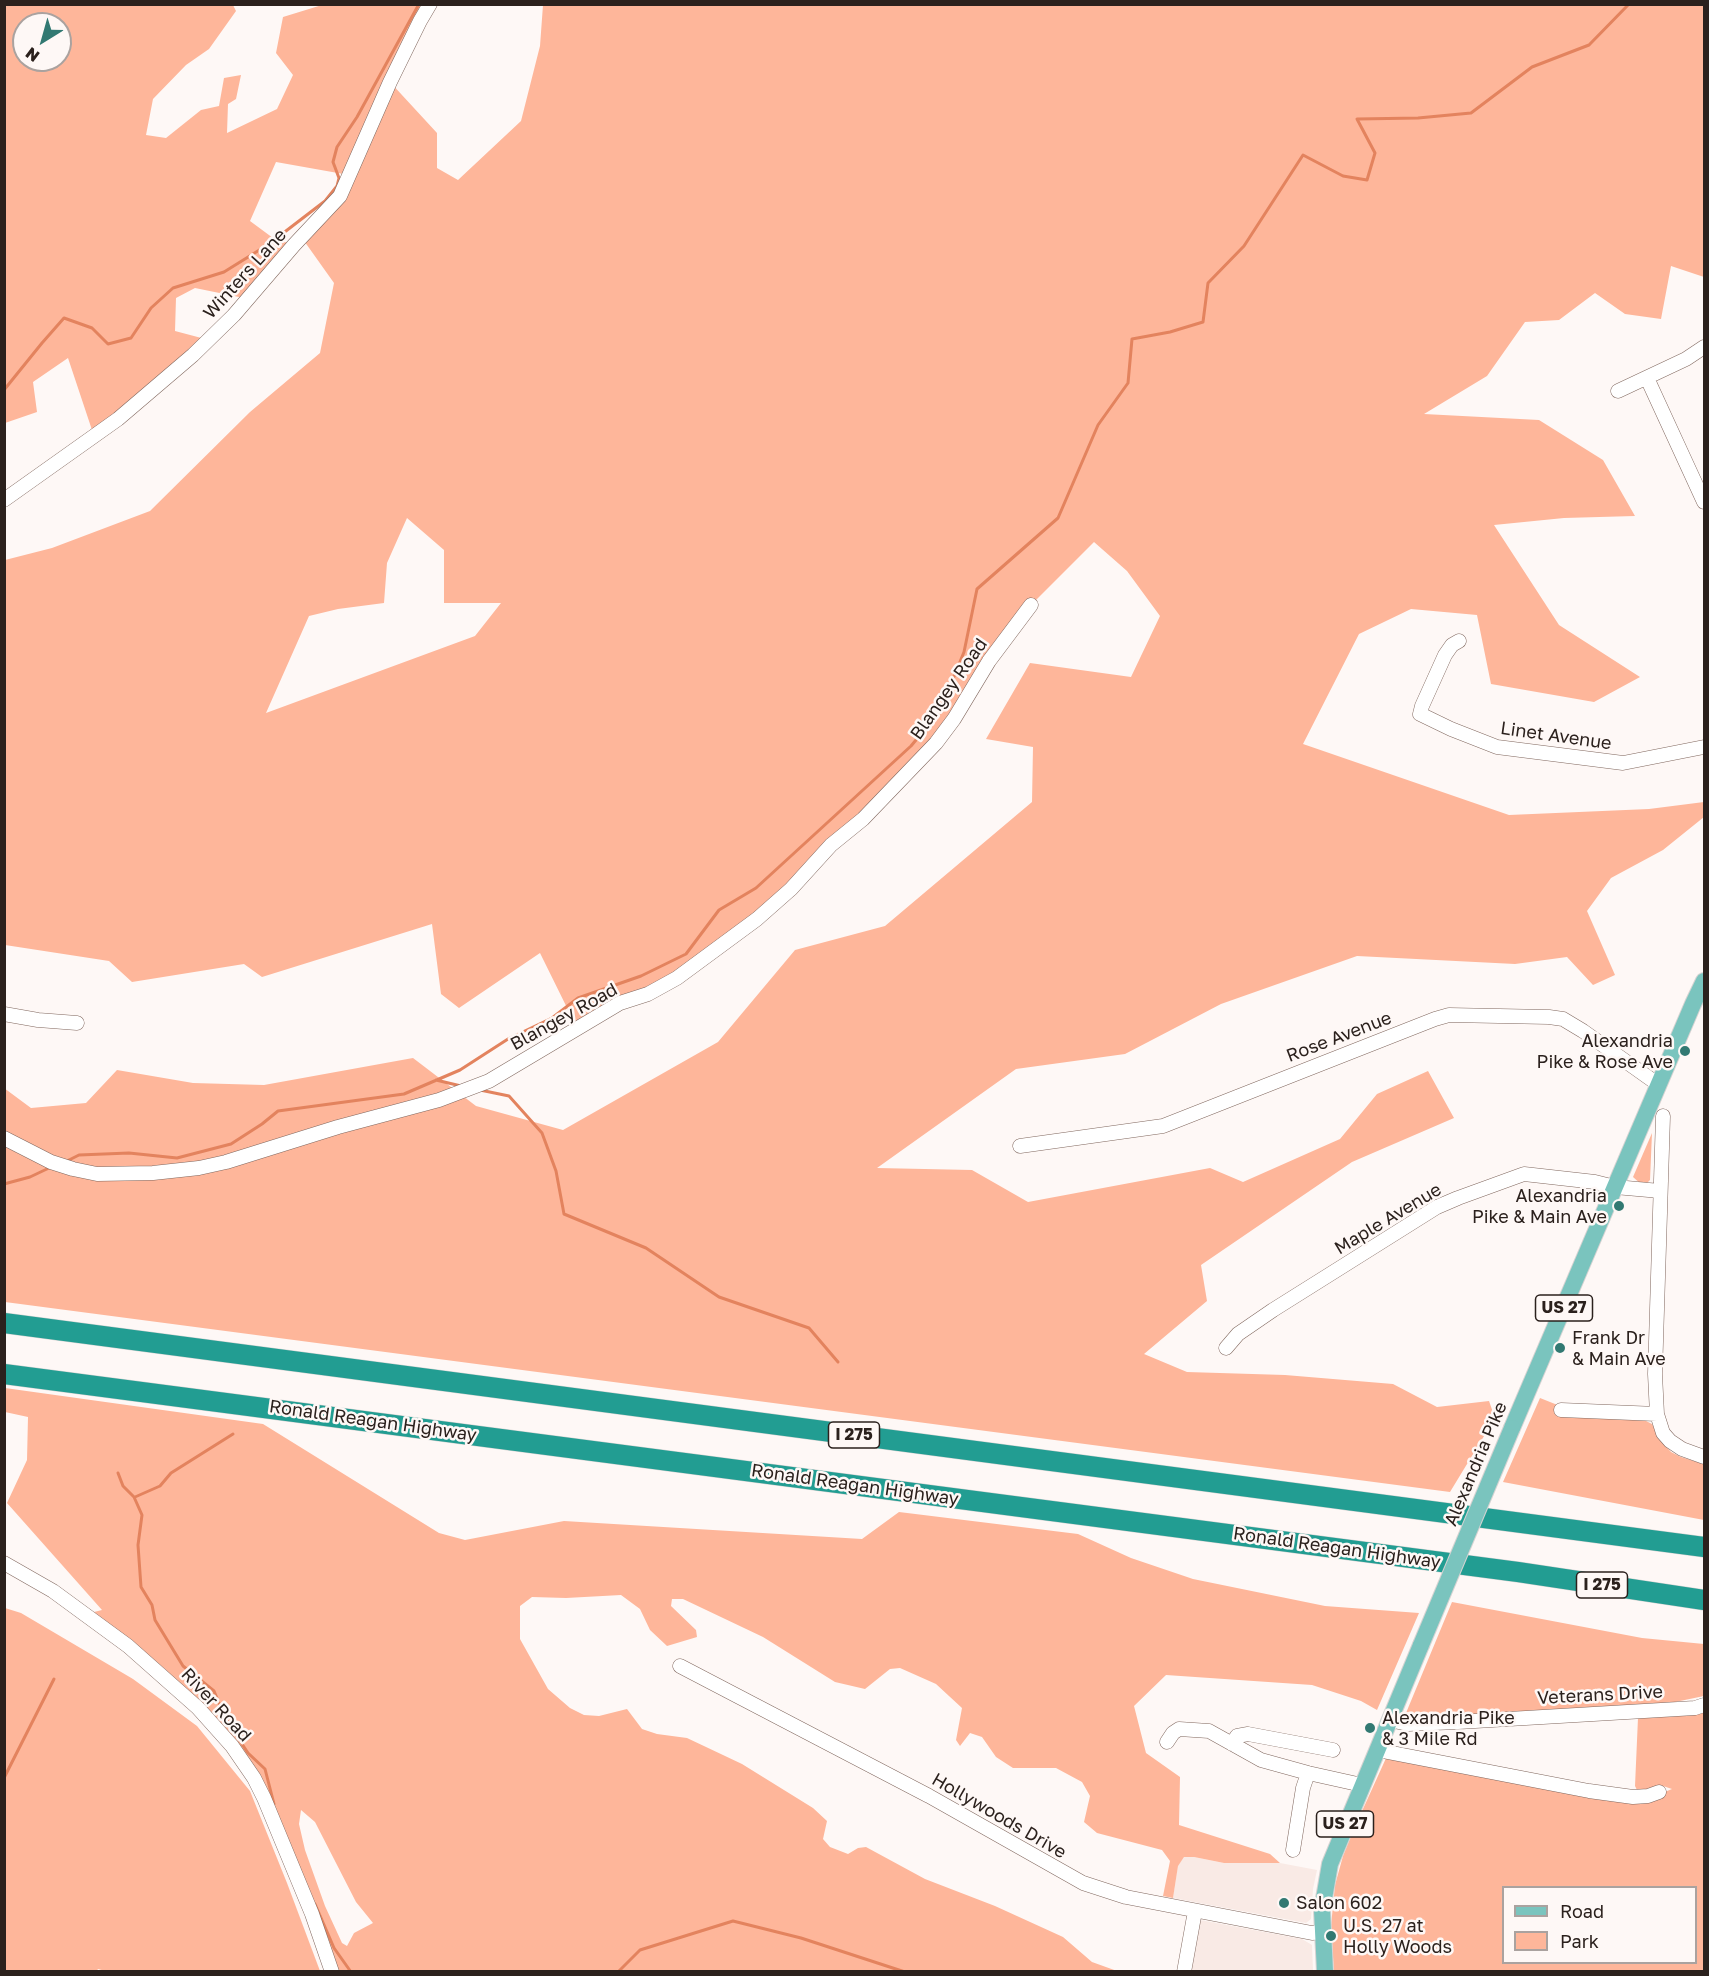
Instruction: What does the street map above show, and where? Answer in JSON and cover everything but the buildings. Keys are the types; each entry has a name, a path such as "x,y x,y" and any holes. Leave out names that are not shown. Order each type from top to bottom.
{"highway":[{"name":"I 275","path":"4,1323 1704,1547"},
{"name":"Ronald Reagan Highway","path":"4,1374 1508,1571 1704,1600"}],"main road":[{"name":"Alexandria Pike","path":"1325,1971 1322,1910 1330,1864 1512,1428 1704,981"}],"street":[{"name":"Winters Lane","path":"4,500 118,419 193,355 234,315 340,196 390,82 430,4"},
{"path":"1618,391 1694,355 1704,347"},
{"path":"1647,378 1704,502"},
{"name":"Blangey Road","path":"4,1138 51,1162 97,1174 153,1173 199,1168 439,1100 489,1081 620,1004 648,994 677,978 757,919 791,888 831,845 863,819 936,743 954,720 989,661 1031,605"},
{"name":"Linet Avenue","path":"1459,641 1452,645 1445,655 1420,714 1451,729 1497,747 1623,763 1704,747"},
{"path":"4,1014 77,1023"},
{"name":"Rose Avenue","path":"1020,1146 1163,1126 1435,1018 1449,1016 1563,1019 1659,1085"},
{"path":"1663,1116 1655,1374 1657,1414 1663,1433 1670,1441 1682,1449 1704,1457"},
{"name":"Maple Avenue","path":"1226,1348 1238,1334 1273,1310 1443,1204 1524,1174 1660,1191"},
{"path":"1561,1410 1657,1414"},
{"name":"River Road","path":"4,1563 53,1591 128,1646 198,1708 232,1746 249,1769 264,1798 332,1971"},
{"name":"Hollywoods Drive","path":"680,1666 929,1796 1078,1881 1117,1895 1312,1933 1322,1932"},
{"name":"Veterans Drive","path":"1389,1720 1408,1724 1458,1722 1695,1708 1704,1705"},
{"path":"1167,1742 1176,1730 1196,1729 1214,1733 1261,1760 1362,1785"},
{"path":"1232,1744 1237,1736 1242,1734 1333,1750"},
{"path":"1254,1756 1252,1746 1257,1737"},
{"path":"1377,1750 1583,1790 1634,1797 1659,1792"},
{"path":"1293,1850 1303,1788 1308,1773"},
{"path":"1184,1971 1195,1911"}],"shaded area":[{"path":"1184,1857 1224,1863 1280,1863 1317,1870 1311,1919 1306,1923 1173,1898 1178,1865"},
{"path":"1200,1920 1302,1939 1312,1945 1313,1971 1189,1972"}],"green space":[{"path":"5,5 233,5 236,11 209,49 186,65 153,99 146,135 166,138 201,110 219,106 224,78 241,75 236,99 228,104 227,133 277,109 293,75 276,53 283,17 322,5 430,5 390,82 437,133 437,168 458,180 521,121 540,46 543,5 1704,5 1704,277 1671,266 1661,319 1625,314 1595,293 1559,320 1525,322 1487,376 1424,414 1539,420 1603,460 1635,516 1564,518 1494,525 1559,625 1640,677 1594,702 1491,684 1477,615 1411,609 1359,634 1303,744 1509,815 1649,809 1704,802 1704,817 1663,850 1611,878 1587,911 1615,975 1593,985 1567,957 1515,964 1357,956 1221,1004 1125,1054 1016,1069 877,1168 972,1170 1028,1202 1210,1168 1243,1182 1340,1139 1377,1094 1428,1071 1454,1118 1352,1162 1201,1265 1207,1301 1144,1354 1187,1372 1285,1375 1393,1384 1437,1407 1489,1401 1495,1418 1450,1492 5,1302 4,1088 31,1108 86,1103 117,1070 193,1083 264,1085 413,1058 476,1106 563,1130 718,1042 795,950 885,926 1032,802 1033,747 986,739 1030,663 1131,677 1160,616 1127,571 1094,542 1031,605 975,683 890,791 696,966 577,1028 540,953 459,1008 441,994 432,924 262,977 244,964 132,982 109,961 5,945 5,560 52,548 150,511 250,412 320,353 334,283 302,238 349,175 276,162 250,221 273,238 294,245 247,301 239,297 195,288 176,298 175,331 209,340 94,436 68,358 33,382 37,412 5,423","holes":["407,518 444,550 444,603 501,603 475,636 266,713 309,616 338,609 384,603 387,563"]},
{"path":"1652,1133 1650,1180 1642,1185 1633,1177"},
{"path":"5,1388 263,1424 439,1533 465,1540 564,1521 862,1539 899,1512 1078,1534 1131,1558 1193,1579 1325,1606 1419,1613 1377,1710 1361,1701 1312,1685 1166,1675 1134,1706 1146,1753 1180,1777 1179,1825 1270,1854 1280,1863 1224,1863 1184,1857 1178,1866 1173,1898 1163,1896 1170,1861 1162,1850 1097,1833 1084,1822 1090,1796 1082,1782 1056,1768 1013,1768 996,1757 982,1737 970,1733 960,1746 956,1740 962,1708 936,1684 900,1668 890,1669 865,1689 835,1682 763,1637 683,1599 672,1599 671,1606 696,1630 697,1637 667,1646 650,1630 640,1609 621,1595 532,1597 520,1606 520,1639 548,1689 570,1708 584,1715 599,1716 627,1709 642,1729 657,1734 687,1738 742,1764 813,1808 827,1821 823,1839 830,1847 848,1854 858,1848 866,1847 925,1879 995,1906 1063,1937 1092,1962 1117,1971 337,1971 250,1761 226,1729 165,1669 94,1612 102,1610 7,1503 27,1460 28,1417 5,1412","holes":["301,1810 315,1822 356,1902 373,1923 354,1933 347,1946 342,1943 325,1906 305,1850 299,1824"]},
{"path":"1540,1398 1560,1406 1644,1420 1652,1424 1661,1441 1671,1452 1704,1464 1704,1520 1503,1482"},
{"path":"1452,1602 1642,1638 1704,1644 1704,1696 1651,1707 1414,1720 1406,1713"},
{"path":"5,1608 21,1613 133,1679 197,1726 250,1791 320,1971 109,1972 98,1969 96,1972 5,1971"},
{"path":"1704,1710 1704,1971 1334,1972 1331,1926 1335,1885 1353,1831 1387,1756 1650,1798 1672,1789 1663,1786 1638,1792 1635,1786 1638,1718"}],"waterway":[{"path":"4,390 64,318 92,328 108,344 131,338 151,308 173,288 224,272 269,244 325,201 337,186 339,178 333,162 337,147 357,117 419,4"},
{"path":"67,1161 79,1155 129,1153 177,1158 231,1144 278,1111 404,1094 460,1070 508,1039 552,1018 578,998 641,976 686,954 719,910 756,888 911,746 940,711 964,652 977,589 1058,518 1098,425 1128,383 1132,339 1170,332 1203,322 1208,283 1244,246 1303,155 1343,176 1367,180 1375,153 1357,119 1418,118 1471,113 1532,67 1589,45 1629,4"},
{"path":"436,1080 461,1086"},
{"path":"480,1090 509,1096 542,1133 556,1171 564,1214 646,1248 719,1297 809,1328 838,1362"},
{"path":"4,1184 30,1177 49,1168"},
{"path":"135,1497 160,1486 171,1473 233,1434"},
{"path":"118,1473 123,1486 134,1497 142,1515 138,1545 141,1587 152,1605 155,1620 183,1666 214,1691 236,1735 248,1753 265,1769 274,1804"},
{"path":"4,1778 54,1679"},
{"path":"315,1904 334,1948 351,1972"},
{"path":"618,1972 640,1950 733,1921 801,1938 905,1972"}],"place":[{"name":"Alexandria Pike & Rose Ave","path":"1685,1051"},
{"name":"Alexandria Pike & Main Ave","path":"1619,1206"},
{"name":"Frank Dr & Main Ave","path":"1560,1348"},
{"name":"Alexandria Pike & 3 Mile Rd","path":"1370,1728"},
{"name":"Salon 602","path":"1284,1903"},
{"name":"U.S. 27 at Holly Woods","path":"1331,1936"}]}
